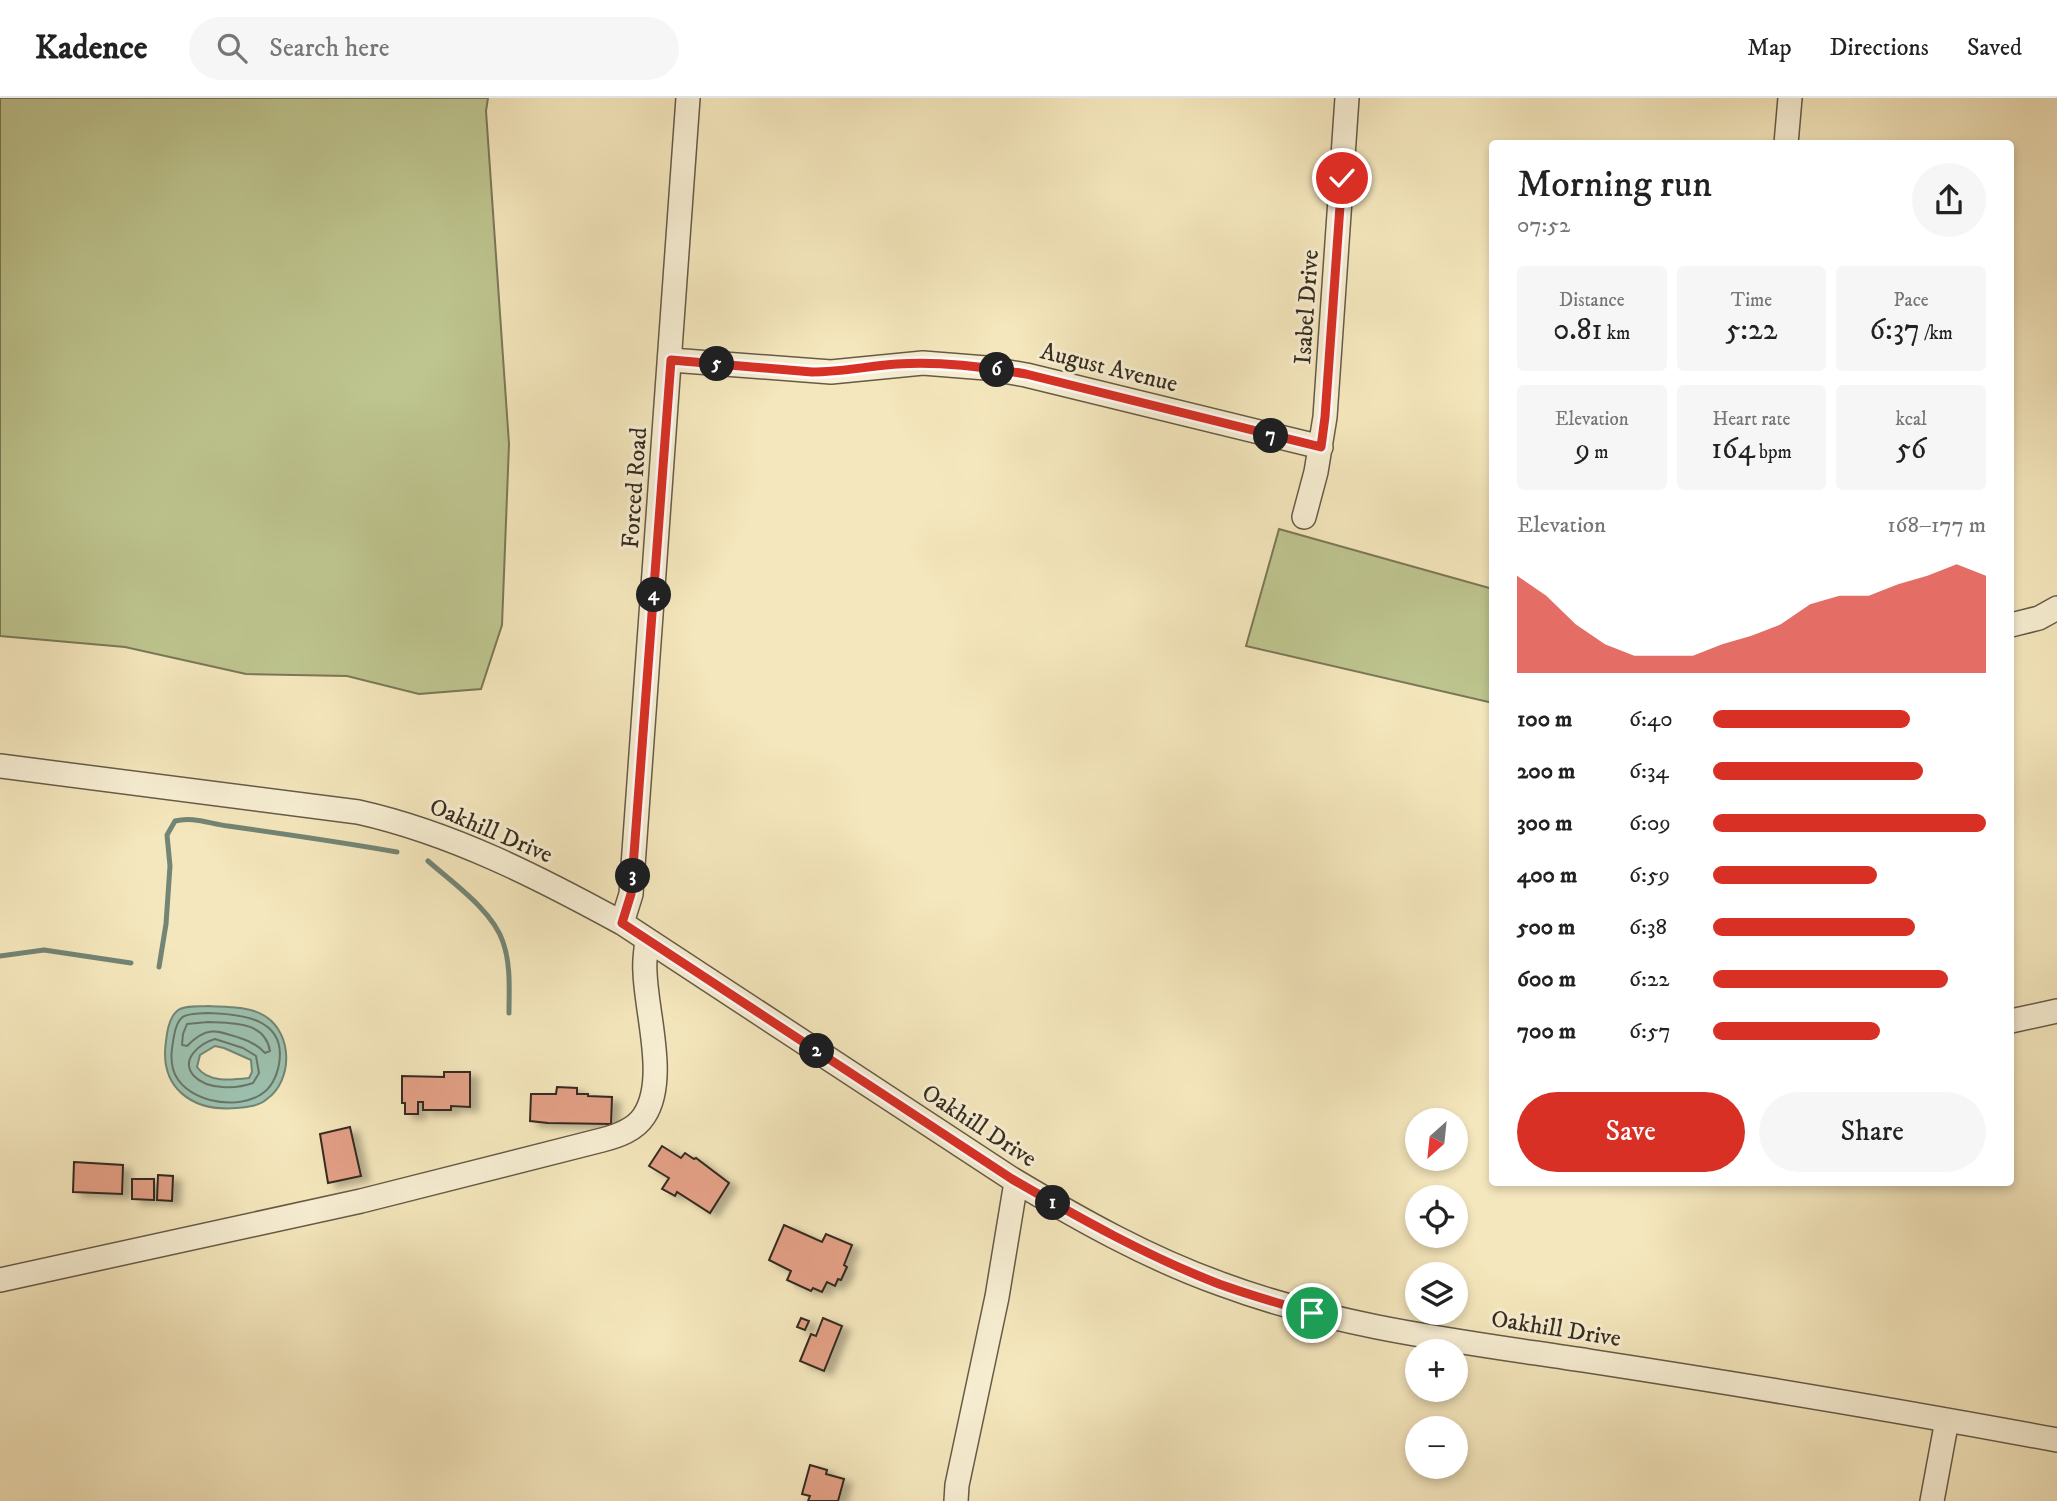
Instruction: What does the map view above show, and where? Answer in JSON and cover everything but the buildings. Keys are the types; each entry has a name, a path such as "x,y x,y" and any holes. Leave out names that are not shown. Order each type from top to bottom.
{"street":[{"name":"Forced Road","path":"622,923 631,894 688,98"},
{"name":"Isabel Drive","path":"1304,517 1321,447 1325,417 1347,98"},
{"path":"1786,140 1790,98"},
{"name":"August Avenue","path":"671,360 812,372 923,363 986,368 1026,374 1321,447"},
{"path":"2014,624 2039,618 2057,608"},
{"name":"Oakhill Drive","path":"0,766 173,786 358,812 438,835 508,864 622,923 1016,1182 1119,1238 1220,1284 1312,1313 1377,1328 1844,1401 2057,1440"},
{"path":"0,1280 360,1200 603,1140 627,1130 645,1115 655,1077 645,972 647,940"},
{"path":"2014,1020 2057,1011"},
{"path":"956,1501 957,1485 998,1297 1016,1182"},
{"path":"1932,1501 1947,1420"}],"green space":[{"path":"0,98 488,98 486,111 509,444 502,625 481,689 419,694 347,676 246,674 125,647 0,636"},
{"path":"1279,529 1489,588 1489,702 1246,646"}],"water":[{"path":"204,1006 252,1010 265,1016 281,1034 286,1057 282,1081 276,1091 264,1101 237,1108 206,1106 182,1094 174,1084 165,1058 170,1021 180,1009","holes":["215,1046 251,1060 252,1072 249,1078 214,1078 207,1076 197,1067 200,1055"]}],"waterway":[{"path":"159,967 166,924 170,866 167,835 175,821 195,820 397,852"},
{"path":"428,861 471,898 491,919 498,931 507,959 509,1013"},
{"path":"0,956 44,950 131,963"}],"route":[{"path":"1312,1313 1220,1284 1182,1268 1057,1205 1012,1179 622,923 631,894 671,360 812,372 923,363 986,368 1026,374 1321,447 1342,178"}]}
